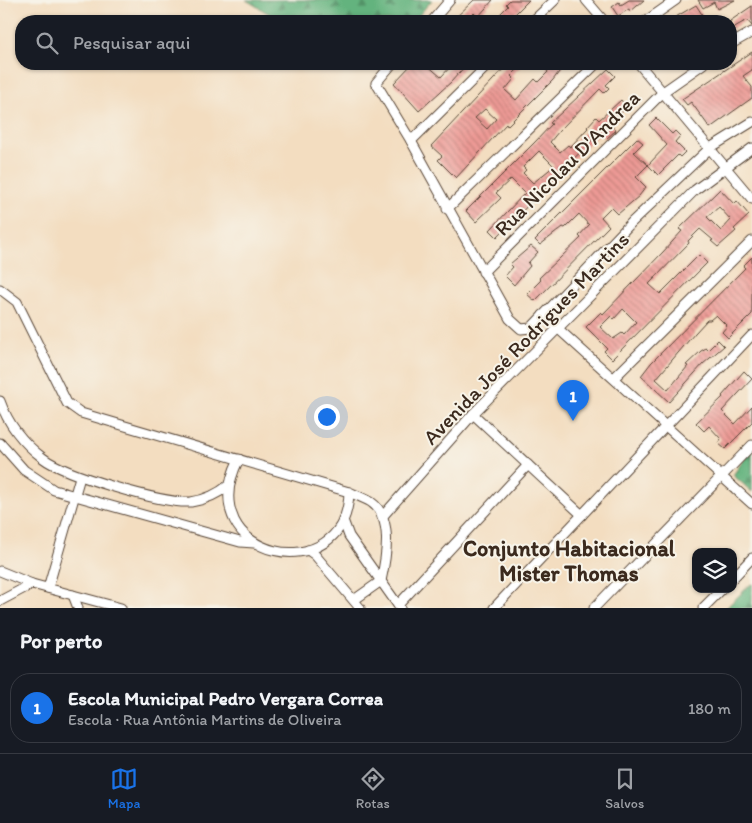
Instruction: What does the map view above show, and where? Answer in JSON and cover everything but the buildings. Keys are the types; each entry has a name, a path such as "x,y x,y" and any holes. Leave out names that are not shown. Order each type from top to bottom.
{"street":[{"path":"437,15 450,0"},
{"path":"539,15 554,0"},
{"path":"586,0 599,15"},
{"path":"655,15 676,0"},
{"path":"737,41 752,32"},
{"path":"386,70 377,79 376,84 411,141 483,272"},
{"path":"411,141 483,70"},
{"path":"447,209 590,70"},
{"path":"644,70 752,199"},
{"name":"Rua Nicolau D'Andrea","path":"483,272 663,92 694,70"},
{"name":"Avenida José Rodrigues Martins","path":"483,272 510,319 521,329 531,328 632,222 710,148 752,122"},
{"name":"Avenida José Rodrigues Martins","path":"382,516 474,414 695,190 752,148"},
{"path":"614,378 752,241"},
{"path":"0,289 17,302 67,403 81,413 349,492 372,503 382,516 388,548 380,580 357,604 308,550"},
{"path":"543,315 752,504"},
{"path":"494,608 752,335"},
{"path":"0,401 11,424 30,447 54,465 80,476 184,502 207,498 229,485"},
{"path":"474,414 582,514"},
{"path":"0,443 15,462 33,478 54,490 240,542 254,543 280,553 308,550 332,535 343,520 349,502 349,492"},
{"path":"594,608 752,445"},
{"path":"239,459 229,485 231,513 240,530 254,543"},
{"path":"343,520 349,536 399,606 528,465"},
{"path":"48,588 80,476"},
{"path":"737,574 752,558"},
{"path":"0,571 32,584 121,608"},
{"path":"0,601 32,584"},
{"path":"703,608 718,593"},
{"path":"73,595 78,608"}],"green space":[{"path":"246,0 432,0 419,15 271,15"},
{"path":"752,448 752,492 733,475"},
{"path":"752,583 752,608 726,608"}],"place":[{"name":"Escola Municipal Pedro Vergara Correa","path":"573,421"}],"district":[{"name":"Conjunto Habitacional Mister Thomas","path":"569,560"}]}
